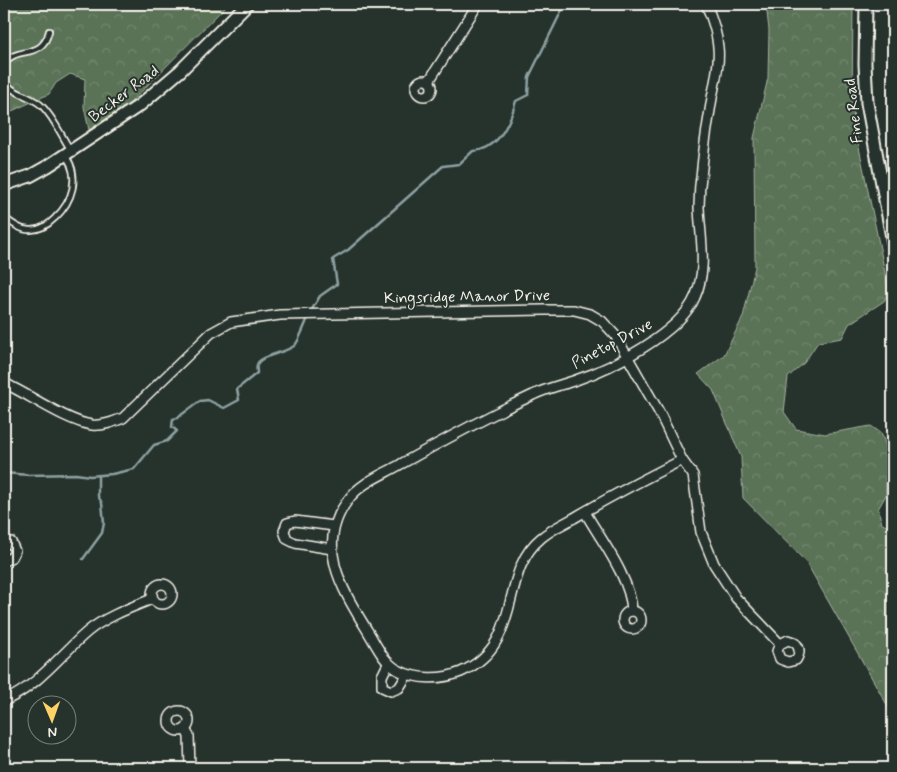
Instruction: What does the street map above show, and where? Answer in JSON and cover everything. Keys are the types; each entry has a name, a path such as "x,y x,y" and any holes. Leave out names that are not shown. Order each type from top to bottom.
{"street":[{"name":"Becker Road","path":"4,186 30,176 128,114 180,71 247,4"},
{"path":"429,81 478,4"},
{"name":"Pinetop Drive","path":"682,460 540,538 526,555 518,570 509,612 502,630 484,655 474,665 449,676 407,675 388,664 350,602 335,569 332,548 334,526 350,498 359,488 534,394 557,385 575,381 627,356 664,334 678,322 695,297 701,274 703,245 699,206 700,180 703,151 719,59 714,24 706,4"},
{"name":"Fine Road","path":"866,4 865,64 867,104 893,242"},
{"name":"Kingsridge Manor Drive","path":"4,383 73,419 92,425 109,424 123,418 211,333 231,322 262,317 544,310 574,310 596,317 615,335 659,412 682,460 692,475 701,532 714,564 736,598 780,644"},
{"path":"585,512 623,579 632,598 632,611"},
{"path":"332,548 295,543 288,539 284,531 287,523 295,521 334,526"},
{"path":"4,540 10,542 15,551 12,557 4,561"},
{"path":"4,701 24,691 88,631 123,610 152,599"},
{"path":"388,664 382,676 382,687 391,691 399,688 407,675"},
{"path":"185,729 190,736 190,768"}],"lane":[{"path":"4,65 12,56 42,47 47,41 50,31"},
{"path":"4,80 7,86 41,105 52,120 69,153 74,180 71,199 63,211 48,225 31,230 13,224 4,217"}],"shaded area":[{"path":"552,759 566,759 578,768 554,768"},
{"path":"644,762 687,766 697,768 649,768"}],"green space":[{"path":"4,4 228,4 129,104 89,130 84,107 85,79 70,74 56,83 49,94 14,110 4,118"},
{"path":"766,4 853,4 852,105 856,133 889,292 884,301 849,324 842,338 818,342 804,363 788,377 784,412 796,429 825,434 871,426 881,433 893,464 886,481 886,495 878,509 882,524 893,529 893,710 890,710 806,562 743,498 741,457 713,390 698,374 724,355 743,317 755,267 754,138 768,78 769,30"}],"waterway":[{"path":"311,311 320,296 337,284 333,259 348,250 443,166 459,164 473,151 489,146 502,134 516,101 528,95 529,77 565,4"},
{"path":"4,473 29,475 76,474 90,476 134,469 154,445 167,441 177,431 172,427 173,419 200,401 208,400 224,408 239,400 237,389 257,373 259,362 268,356 295,345 309,316"},
{"path":"83,559 102,533 104,523 102,503 98,496 98,475"}]}
